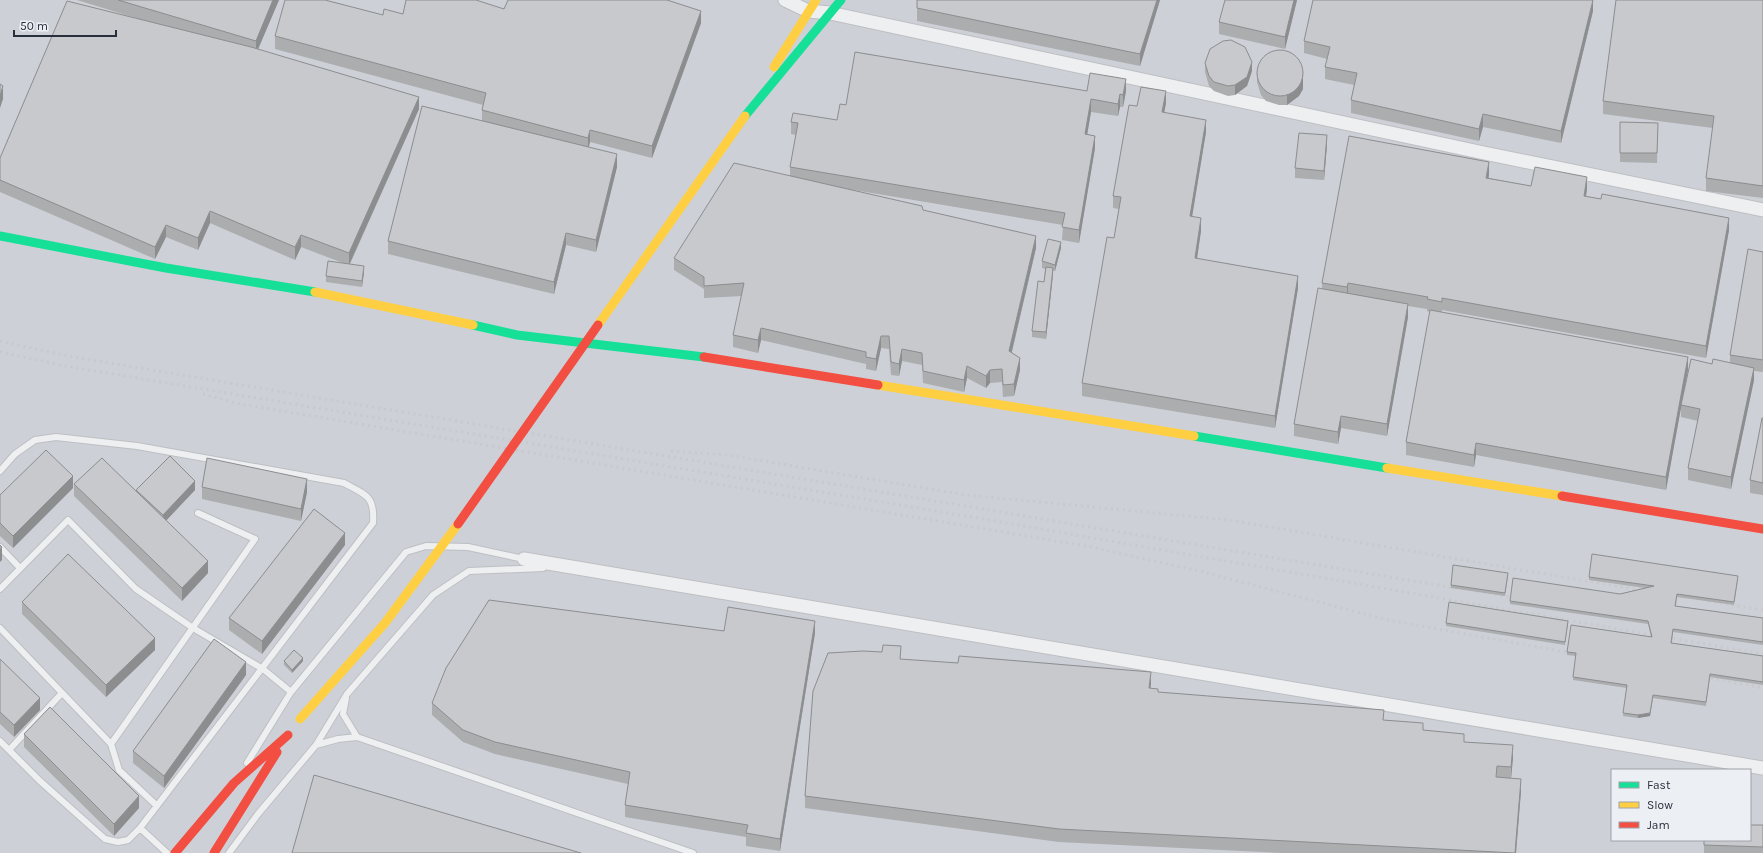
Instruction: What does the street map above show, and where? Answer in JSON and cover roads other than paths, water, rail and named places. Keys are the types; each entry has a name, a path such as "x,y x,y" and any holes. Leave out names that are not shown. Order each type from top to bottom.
{"street":[{"path":"786,0 808,11 830,13 1484,153 1763,210"},
{"path":"175,853 234,783 294,727 385,623 470,508 745,116 816,0"},
{"path":"745,116 841,0"},
{"path":"0,236 166,268 338,296 517,335 692,355 1763,530"},
{"path":"524,559 1763,768"},
{"path":"214,853 294,727"}],"lane":[{"path":"0,471 16,454 35,440 56,438 137,446 344,483 366,495 374,508 373,523 202,748 156,805 140,828 128,840 118,842 105,839 40,781 0,741"},
{"path":"111,744 255,539 198,513"},
{"path":"0,589 68,520 136,589 193,628 263,669 291,692"},
{"path":"234,783 291,692 406,552 426,546 468,547 524,559"},
{"path":"0,547 20,568"},
{"path":"229,853 258,814 316,745 347,694 433,594 470,571 571,567"},
{"path":"0,628 111,744 119,770 156,805"},
{"path":"9,750 62,693"},
{"path":"347,694 343,714 357,737"},
{"path":"316,745 338,739 357,737 694,853"},
{"path":"140,828 167,853"}],"railway":[{"path":"0,341 68,356 1461,589"},
{"path":"0,352 65,366 960,515 1763,654"},
{"path":"203,394 235,403 1086,546 1199,571 1388,620 1577,654"},
{"path":"671,451 728,455 966,495 1229,520 1651,592"},
{"path":"1477,591 1521,599"},
{"path":"1708,601 1763,610"},
{"path":"1699,676 1763,688"}]}
